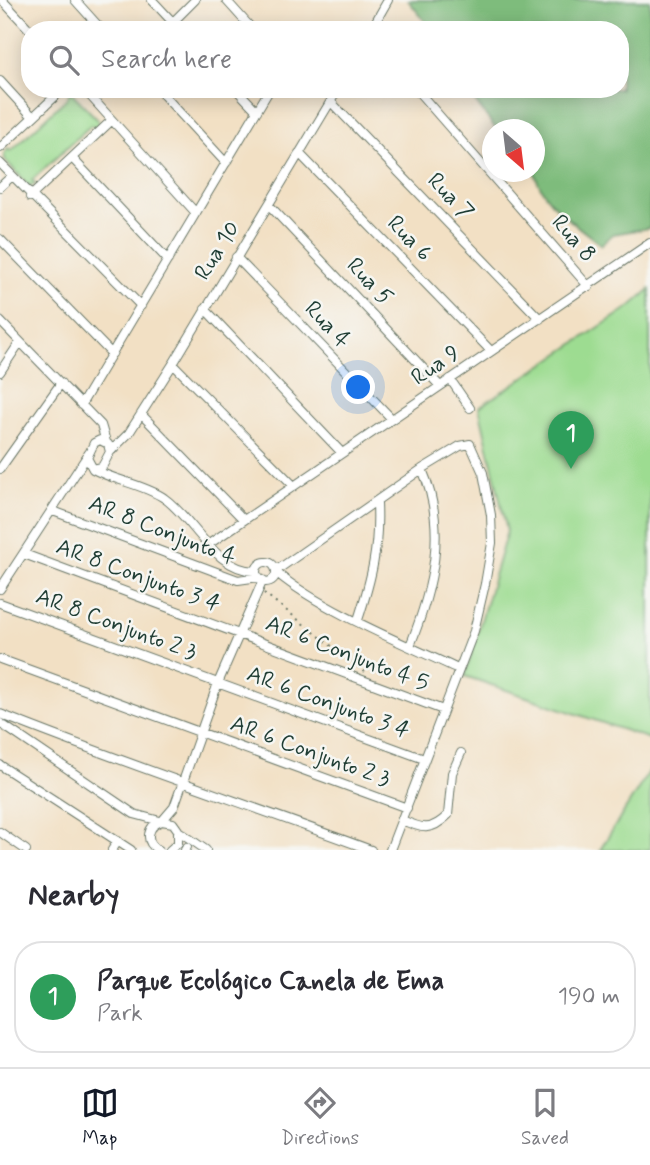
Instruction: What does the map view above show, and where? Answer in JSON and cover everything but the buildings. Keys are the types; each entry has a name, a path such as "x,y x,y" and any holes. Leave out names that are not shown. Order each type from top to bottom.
{"street":[{"path":"2,0 22,21"},
{"path":"75,0 94,21"},
{"path":"152,0 171,21"},
{"path":"180,21 195,0"},
{"path":"226,0 245,21"},
{"path":"376,21 388,0"},
{"path":"0,81 33,117"},
{"path":"0,148 53,98"},
{"path":"166,98 226,163"},
{"path":"245,98 257,111"},
{"path":"81,405 265,98"},
{"name":"Rua 10","path":"108,446 129,433 333,98"},
{"name":"Rua 8","path":"424,98 589,287"},
{"path":"93,99 196,213"},
{"name":"Rua 7","path":"331,102 540,319"},
{"path":"30,197 112,120"},
{"name":"Rua 6","path":"299,153 491,351"},
{"path":"72,158 168,260"},
{"path":"0,163 30,197 141,306"},
{"path":"0,187 12,176"},
{"name":"Rua 5","path":"270,205 440,386"},
{"path":"0,239 112,354"},
{"name":"Rua 9","path":"209,544 650,243"},
{"name":"Rua 4","path":"236,257 392,419"},
{"path":"205,309 341,453"},
{"path":"0,321 95,418 104,431 108,446 105,464"},
{"path":"0,372 20,342"},
{"path":"173,364 293,485"},
{"path":"450,379 470,408"},
{"path":"0,469 61,383"},
{"path":"141,414 243,519"},
{"path":"95,418 98,431 86,458 91,468 166,500 238,569 289,583 458,669"},
{"path":"94,443 108,446"},
{"path":"146,850 153,825 174,808 218,683 267,575 377,503 422,469 465,444 474,447 485,483 492,543 474,631 390,850"},
{"path":"0,589 3,576 24,554 89,453"},
{"path":"70,481 91,468 105,464"},
{"path":"105,464 119,480"},
{"path":"410,646 433,571 437,540 436,513 422,469"},
{"path":"358,620 375,566 379,539 377,503"},
{"name":"AR 8 Conjunto 4","path":"53,510 238,580 267,575"},
{"name":"AR 8 Conjunto 3 4","path":"24,554 239,634"},
{"path":"267,575 258,565 295,557"},
{"path":"267,564 267,575"},
{"name":"AR 8 Conjunto 2 3","path":"0,603 218,683"},
{"name":"AR 6 Conjunto 4 5","path":"239,634 443,710"},
{"name":"AR 6 Conjunto 2 3","path":"0,659 407,808"},
{"name":"AR 6 Conjunto 3 4","path":"218,683 424,759"},
{"path":"0,714 98,754 183,781 370,850"},
{"path":"0,723 134,814 178,829 203,849"},
{"path":"402,820 423,830 432,828 448,815 452,773 461,752"},
{"path":"0,765 131,850"},
{"path":"173,849 179,839 174,808"},
{"path":"134,814 158,850"},
{"path":"0,832 26,850"},
{"path":"112,850 118,841"},
{"path":"173,849 203,849"}],"path":[{"path":"259,589 366,673"}],"green space":[{"path":"408,0 650,0 650,228 613,234 601,245 560,212 538,182 545,182 545,119 488,119 473,98 629,98 629,21 425,21"},
{"path":"67,98 77,98 98,120 96,128 91,125 32,180 36,184 29,186 5,160 4,153 8,149 11,151"},
{"path":"650,289 650,739 465,676 507,531 479,407 631,306"},
{"path":"650,770 650,850 600,850"}],"place":[{"name":"Parque Ecológico Canela de Ema","path":"571,469"}]}
